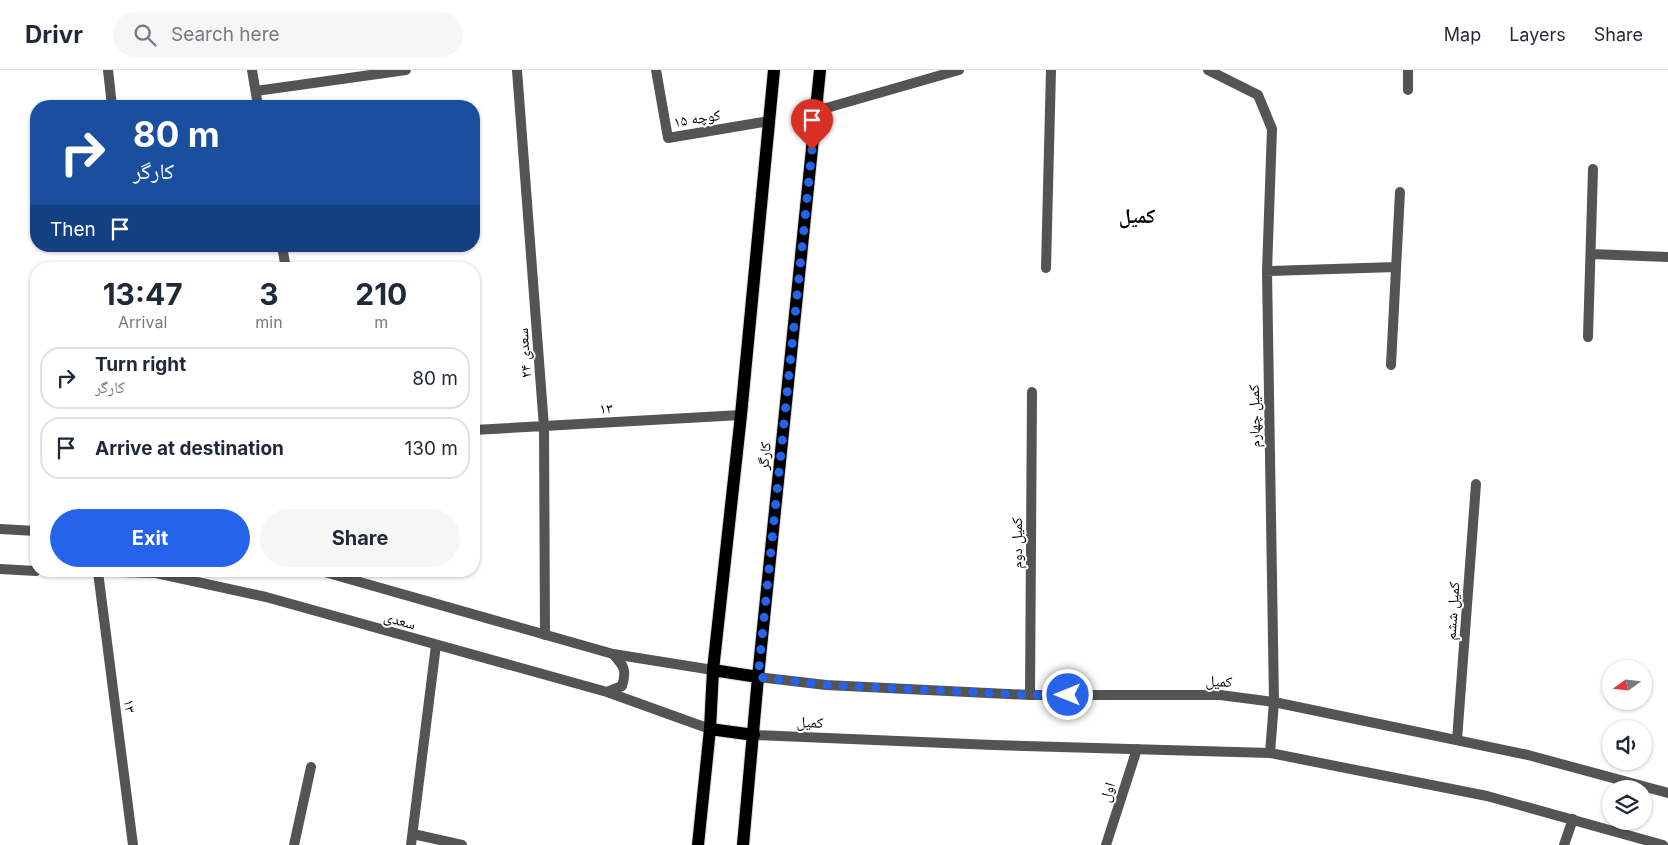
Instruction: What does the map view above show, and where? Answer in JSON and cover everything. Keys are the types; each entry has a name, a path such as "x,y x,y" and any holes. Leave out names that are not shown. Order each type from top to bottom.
{"main road":[{"name":"کارگر","path":"698,845 710,730 713,670 741,415 774,70"},
{"name":"کارگر","path":"743,845 758,677 820,70"},
{"path":"713,670 758,677"},
{"path":"710,730 754,735"}],"street":[{"path":"108,70 111,100"},
{"path":"252,70 257,100"},
{"path":"256,91 406,70"},
{"name":"سعدی ۲۴","path":"517,70 544,427 546,635"},
{"name":"کوچه ۱۵","path":"656,70 668,138 769,121"},
{"path":"816,111 959,70"},
{"path":"1046,268 1051,70"},
{"path":"1408,70 1408,90"},
{"name":"کمیل چهارم","path":"1213,71 1258,95 1272,129 1266,271 1274,702 1270,753"},
{"path":"1588,337 1593,169"},
{"path":"1391,365 1400,192"},
{"path":"1591,254 1668,257"},
{"path":"1266,271 1396,267"},
{"name":"کمیل دوم","path":"1030,695 1032,392"},
{"name":"۱۳","path":"480,430 741,415"},
{"name":"کمیل ششم","path":"1458,740 1476,484"},
{"path":"0,529 30,531"},
{"path":"0,569 30,571"},
{"name":"۱۳","path":"99,577 133,845"},
{"name":"سعدی","path":"175,577 266,597 436,646 607,692 710,730"},
{"name":"سعدی","path":"349,577 613,654 713,670"},
{"path":"411,845 436,646"},
{"path":"607,692 622,686 625,676 622,665 613,654"},
{"name":"کمیل","path":"758,677 826,685 1030,695 1220,695 1274,702 1528,755 1668,793"},
{"name":"کمیل","path":"754,735 1270,753 1488,796 1663,845"},
{"name":"اول","path":"1106,845 1137,749"},
{"path":"294,845 311,767"},
{"path":"1564,845 1573,819"},
{"path":"412,834 462,845"}],"district":[{"name":"کمیل","path":"1137,216"}],"route":[{"path":"812,150 758,677 826,685 1030,695 1068,695"}]}
